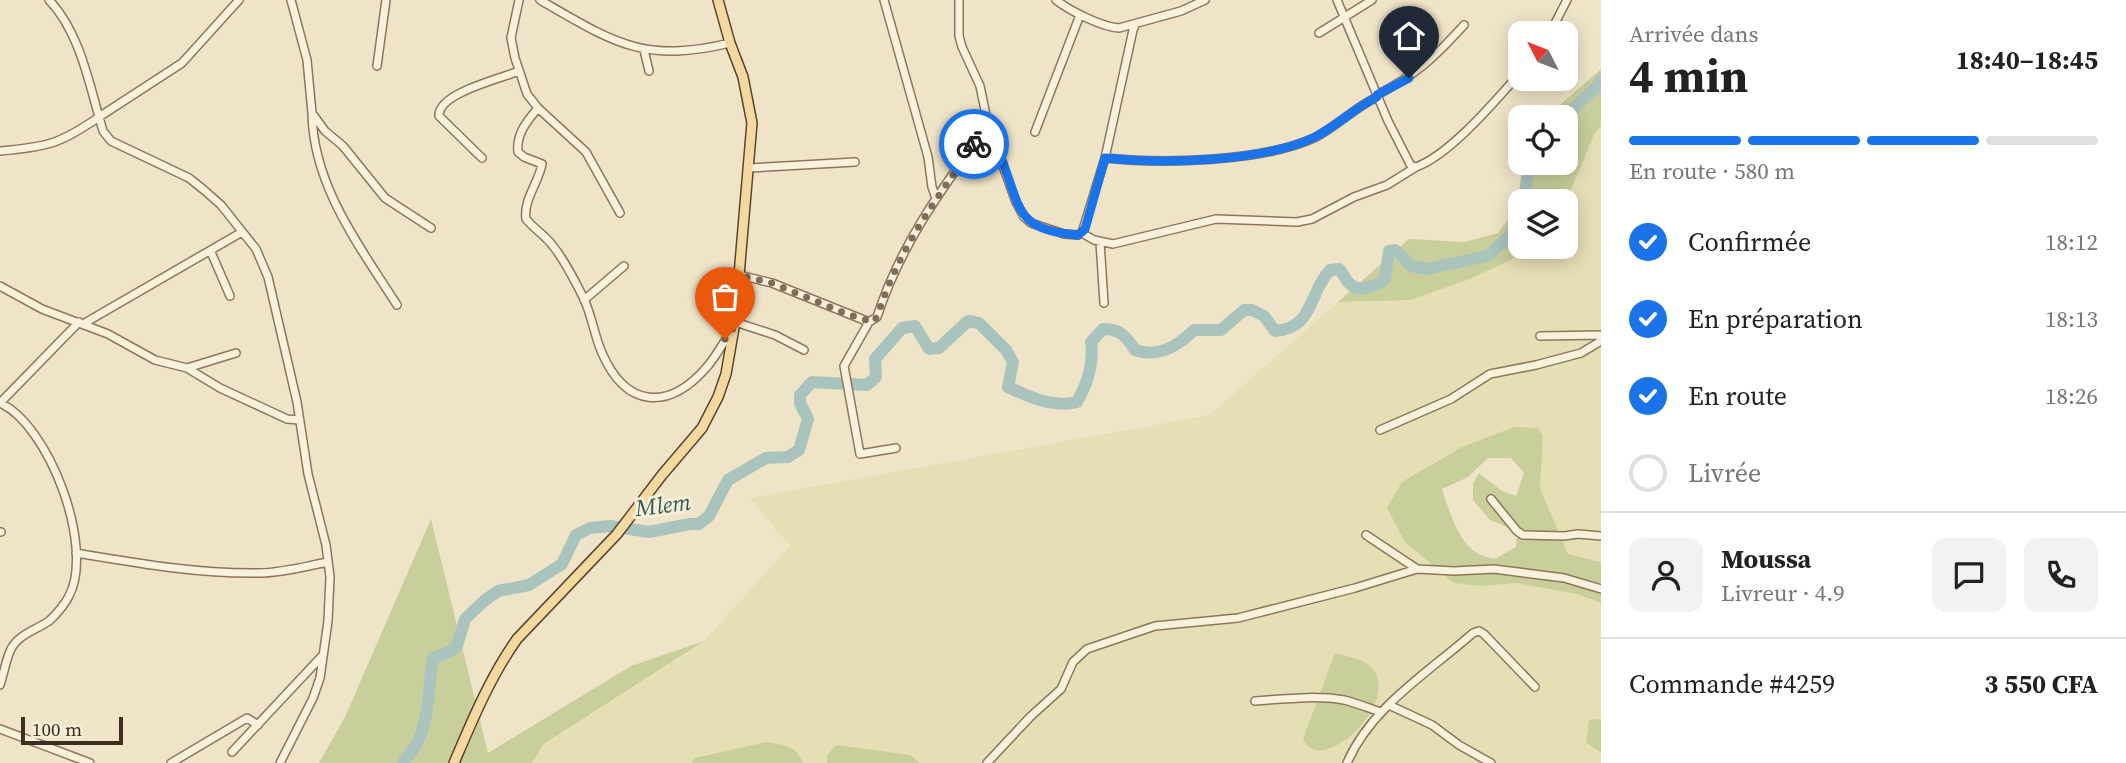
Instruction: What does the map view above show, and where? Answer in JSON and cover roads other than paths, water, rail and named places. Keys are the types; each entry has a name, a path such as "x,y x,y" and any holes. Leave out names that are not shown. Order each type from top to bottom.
{"main road":[{"path":"454,763 505,655 620,530 708,419 726,373 735,325 752,139 750,106 743,77 718,0"}],"street":[{"path":"49,0 58,10 74,41 103,131 111,141 189,178 221,205 256,249 268,277 285,341 328,562 330,600 320,678 313,698 280,763"},
{"path":"0,151 58,143 182,63 239,0"},
{"path":"291,0 307,60 312,128 327,190 397,306"},
{"path":"377,66 386,0"},
{"path":"519,0 511,38 527,94 538,108 586,152 620,213"},
{"path":"540,0 617,42 643,50 696,51 730,43"},
{"path":"884,0 928,157 936,198"},
{"path":"959,0 959,36 962,47 980,86 988,125 1024,217 1031,223 1053,231 1078,235 1083,233 1100,242 1113,244 1216,219 1275,222 1305,220 1387,185 1433,157 1458,138 1508,86"},
{"path":"1056,0 1080,15 1111,28 1181,11 1205,0"},
{"path":"1337,0 1377,96 1406,157 1411,166 1416,167"},
{"path":"1319,33 1372,0"},
{"path":"1556,21 1567,0"},
{"path":"1035,132 1080,15"},
{"path":"1083,233 1105,158 1136,24"},
{"path":"1105,158 1174,161 1241,156 1269,151 1318,136 1426,65 1464,24"},
{"path":"643,50 649,71"},
{"path":"482,158 439,116 439,110 442,104 461,93 519,71"},
{"path":"538,108 521,133 518,144 519,152 524,157 542,164 525,214 526,219 553,246 584,300 602,353 615,376 634,393 655,400 676,393 708,366 735,325 775,335 804,350"},
{"path":"312,113 385,198 431,228"},
{"path":"896,448 860,454 844,366 869,322 877,317 902,254 936,198 988,125"},
{"path":"749,168 855,162"},
{"path":"0,685 11,648 33,629 49,621 70,594 75,579 76,553 66,497 56,473 31,430 9,407 0,403 81,323 211,252 242,232"},
{"path":"1100,242 1104,303"},
{"path":"211,252 230,296"},
{"path":"584,300 624,266"},
{"path":"739,275 772,283 869,322"},
{"path":"0,286 42,309 108,334 155,360 187,368 220,388 287,419 299,420"},
{"path":"1541,337 1601,335"},
{"path":"1380,430 1451,399 1490,374 1581,353 1601,341"},
{"path":"187,368 236,354"},
{"path":"1491,499 1523,535 1601,536"},
{"path":"1366,535 1417,569"},
{"path":"76,553 129,562 223,572 261,573 328,562"},
{"path":"987,763 1030,716 1061,689 1073,662 1087,649 1155,626 1238,618 1417,569 1494,569 1564,578 1601,589"},
{"path":"1347,763 1353,748 1381,712 1473,633 1479,631 1535,687"},
{"path":"232,752 322,656"},
{"path":"1255,701 1329,698 1381,712"},
{"path":"1390,705 1432,725 1459,745 1491,763"},
{"path":"170,763 247,718 258,724"},
{"path":"0,729 90,763"}],"waterway":[{"name":"Mlem","path":"1577,105 1601,80"},
{"name":"Mlem","path":"1526,189 1527,175"},
{"name":"Mlem","path":"403,763 421,735 433,658 457,646 465,619 484,601 498,591 529,585 562,564 576,535 590,528 610,526 649,532 699,524 709,516 728,480 766,458 788,457 799,450 808,419 800,403 800,395 812,382 867,385 876,377 875,359 902,328 915,326 929,349 939,348 968,321 979,323 1006,350 1013,362 1008,387 1050,403 1077,402 1089,373 1091,342 1103,329 1122,334 1135,350 1152,353 1174,346 1194,330 1221,330 1244,310 1252,310 1264,316 1275,331 1288,329 1304,317 1330,270 1339,269 1349,283 1362,288 1385,279 1389,251 1395,250 1411,266 1427,269 1487,256 1508,238"}]}
